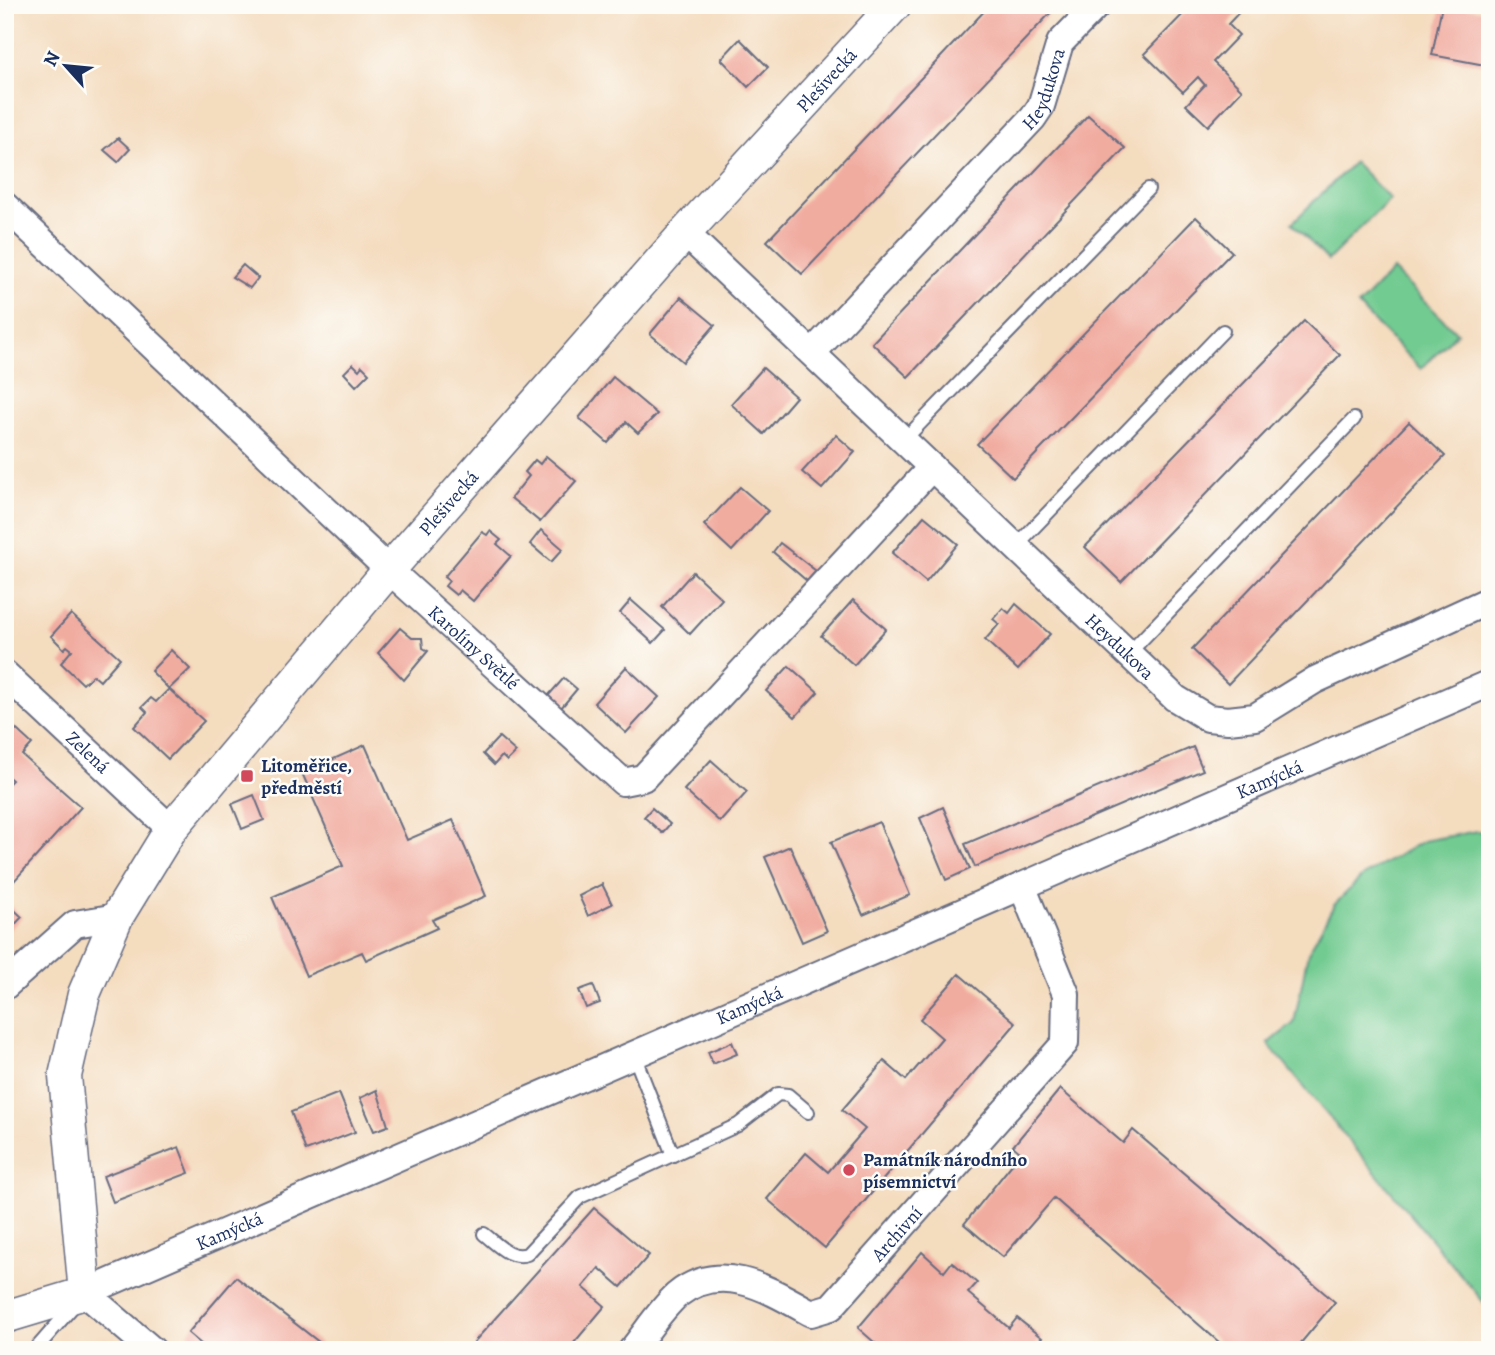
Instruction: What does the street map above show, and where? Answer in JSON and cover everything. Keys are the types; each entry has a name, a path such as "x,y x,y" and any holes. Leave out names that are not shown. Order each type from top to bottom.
{"street":[{"name":"Plešivecká","path":"85,1293 65,1076 84,993 117,917 171,829 389,570 685,233 895,5"},
{"name":"Heydukova","path":"811,354 1033,118 1041,106 1060,43 1097,5"},
{"name":"Karolíny Světlé","path":"5,206 389,570 623,782 643,778 932,467"},
{"name":"Heydukova","path":"685,233 1187,708 1208,718 1228,720 1255,717 1315,680 1490,600"},
{"name":"Zelená","path":"5,674 171,829"},
{"name":"Kamýcká","path":"5,1317 85,1293 1490,683"},
{"name":"Archivní","path":"632,1350 677,1295 707,1280 740,1278 811,1314 831,1307 1066,1043 1066,994 1022,886"},
{"path":"5,986 75,924 117,917"},
{"path":"85,1293 152,1350"}],"lane":[{"path":"904,440 1148,189"},
{"path":"1016,546 1223,331"},
{"path":"1129,653 1354,419"},
{"path":"634,1055 673,1155"},
{"path":"484,1234 511,1255 527,1254 580,1197 738,1125 778,1094 788,1095 808,1112"},
{"path":"35,1350 85,1293"}],"green space":[{"path":"1354,162 1390,199 1328,260 1292,223"},
{"path":"1393,270 1457,333 1421,369 1358,306"},
{"path":"1477,831 1490,832 1490,1310 1268,1044 1294,1023 1308,953 1334,905 1363,876 1423,841"}],"building":[{"path":"990,5 1058,5 802,274 767,241"},
{"path":"1192,5 1246,5 1228,24 1239,35 1213,62 1242,90 1208,126 1186,105 1205,85 1198,77 1183,92 1144,54"},
{"path":"1442,5 1490,11 1490,66 1432,55"},
{"path":"740,39 768,67 748,87 721,59"},
{"path":"1088,115 1125,148 908,377 872,343"},
{"path":"118,138 130,149 118,162 104,150"},
{"path":"1196,217 1232,252 1013,478 977,444"},
{"path":"243,265 258,278 250,288 232,277"},
{"path":"681,297 715,325 683,362 650,334"},
{"path":"1304,321 1340,355 1121,582 1085,547"},
{"path":"353,364 359,370 362,366 369,373 356,386 344,373"},
{"path":"763,368 796,397 764,434 731,404"},
{"path":"613,377 657,414 638,433 626,422 608,443 579,418"},
{"path":"1409,422 1445,456 1228,684 1192,649"},
{"path":"836,435 855,452 822,489 802,472"},
{"path":"546,456 576,481 540,522 511,498 529,476 525,472 535,460 540,464"},
{"path":"740,487 768,511 732,551 704,525"},
{"path":"924,516 958,544 926,582 892,553"},
{"path":"541,530 563,549 551,562 530,544"},
{"path":"490,531 501,540 497,544 511,556 473,601 460,590 456,595 445,586 449,581 444,577 482,532 487,535"},
{"path":"780,543 816,571 807,581 773,552"},
{"path":"693,572 722,599 690,634 662,607"},
{"path":"631,600 665,630 653,643 620,613"},
{"path":"853,600 886,629 854,665 821,636"},
{"path":"1016,604 1050,634 1018,670 985,640 999,624 993,619 1003,608 1009,613"},
{"path":"71,614 120,658 100,681 93,675 83,684 61,663 72,650 67,646 64,649 51,636"},
{"path":"400,628 412,638 422,638 423,648 428,651 404,680 378,653"},
{"path":"171,650 190,669 169,689 151,671"},
{"path":"789,666 818,692 795,717 766,691"},
{"path":"626,667 659,697 626,733 594,703"},
{"path":"564,678 577,689 561,708 548,696"},
{"path":"169,689 204,721 168,759 134,727 147,712 142,707 151,698 156,702"},
{"path":"5,719 32,744 22,755 81,807 5,891 5,787 12,780 5,774 8,770 5,767"},
{"path":"499,737 516,752 507,761 502,756 494,765 483,754"},
{"path":"365,745 407,840 453,820 486,896 432,920 437,928 366,960 362,952 306,976 272,897 343,866 302,773"},
{"path":"1193,747 1203,770 975,867 965,844"},
{"path":"711,760 747,792 720,822 684,790"},
{"path":"254,795 264,820 242,829 232,804"},
{"path":"943,807 970,869 946,880 920,818"},
{"path":"652,808 670,824 662,833 644,817"},
{"path":"879,822 910,895 863,915 831,842"},
{"path":"790,846 827,931 802,942 765,857"},
{"path":"602,884 612,904 588,916 579,896"},
{"path":"5,901 22,917 5,935"},
{"path":"959,974 1016,1023 825,1248 767,1199 806,1153 828,1172 865,1129 842,1110 884,1061 906,1080 942,1038 920,1019"},
{"path":"593,985 600,1003 586,1008 579,990"},
{"path":"732,1042 737,1054 713,1064 708,1052"},
{"path":"1060,1089 1123,1143 1133,1130 1335,1302 1295,1350 1228,1350 1054,1198 1003,1257 964,1224 1021,1153 1013,1146"},
{"path":"377,1090 388,1126 374,1131 360,1098"},
{"path":"339,1093 355,1132 306,1151 291,1112"},
{"path":"179,1147 189,1173 113,1202 103,1176"},
{"path":"594,1208 649,1255 621,1287 599,1268 583,1287 605,1306 568,1350 483,1350 474,1342"},
{"path":"922,1252 944,1272 952,1262 977,1283 968,1293 1009,1328 1017,1318 1042,1338 1032,1350 883,1350 858,1328"},
{"path":"236,1277 320,1343 314,1350 208,1350 188,1333"}],"place":[{"name":"Litoměřice, předměstí","path":"247,776"},
{"name":"Památník národního písemnictví","path":"849,1170"}]}
